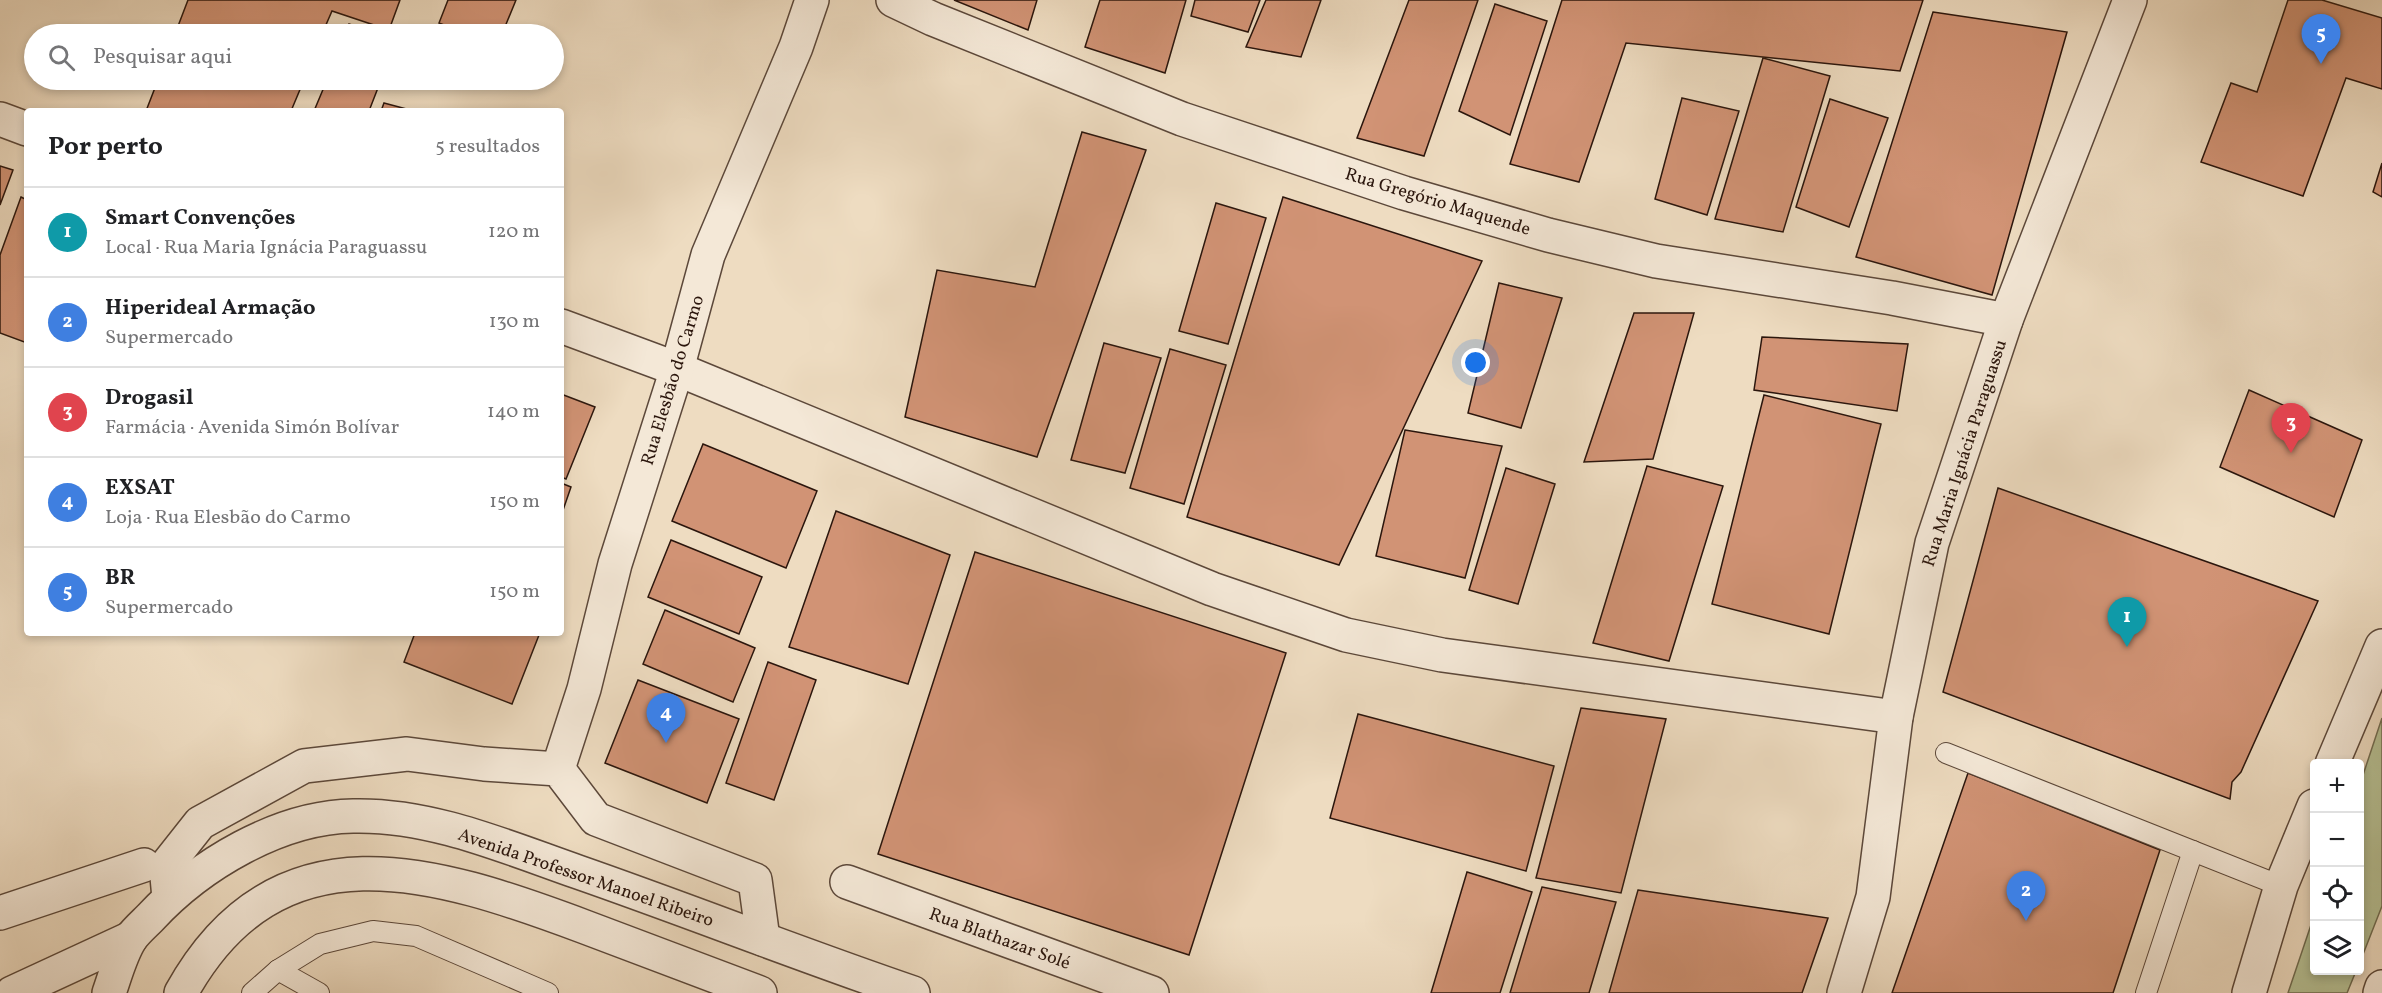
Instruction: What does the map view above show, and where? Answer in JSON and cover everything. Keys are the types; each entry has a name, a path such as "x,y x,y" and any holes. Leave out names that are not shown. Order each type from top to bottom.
{"street":[{"name":"Rua Elesbão do Carmo","path":"558,768 584,689 615,564 677,369 708,255 796,47 812,0"},
{"name":"Rua Gregório Maquende","path":"893,0 933,19 1182,119 1404,193 1537,232 1656,261 1892,298 2006,320"},
{"name":"Rua Maria Ignácia Paraguassu","path":"1844,993 1873,897 1896,717 1932,543 2006,320 2130,0"},
{"path":"0,119 24,128"},
{"path":"564,327 677,369 1212,589 1346,635 1442,655 1896,717"},
{"path":"2334,759 2382,646"},
{"path":"169,898 166,866 200,823 304,766 407,754 484,764 558,768 596,819 755,880 763,939"},
{"path":"2249,993 2281,886 2311,813"},
{"name":"Avenida Professor Manoel Ribeiro","path":"109,993 131,938 169,898 211,864 245,846 290,828 321,818 354,816 389,818 468,834 913,993"},
{"path":"0,913 144,865"},
{"path":"181,993 196,967 220,937 245,913 303,884 336,876 375,873 417,876 505,897 760,993"},
{"name":"Rua Blathazar Solé","path":"847,882 1152,993"},
{"path":"12,993 131,938"},
{"path":"2380,993 2382,987"}],"lane":[{"path":"1946,753 2281,886"},
{"path":"2146,993 2193,851"},
{"path":"252,993 278,970 320,944 373,931 416,936 548,993"},
{"path":"278,970 320,993"}],"green space":[{"path":"2382,718 2382,906 2364,952 2364,813 2364,772"},
{"path":"2310,928 2310,975 2354,975 2347,993 2288,993"}],"building":[{"path":"188,0 400,0 391,24 371,24 332,11 326,24 179,24"},
{"path":"448,0 516,0 506,24 439,23"},
{"path":"954,0 1037,0 1028,30"},
{"path":"1100,0 1186,0 1165,73 1085,47"},
{"path":"1195,0 1260,0 1248,32 1191,16"},
{"path":"1266,0 1321,0 1301,57 1246,47"},
{"path":"1409,0 1478,0 1424,156 1357,138"},
{"path":"1562,0 1923,0 1900,71 1626,43 1579,182 1510,164"},
{"path":"2288,0 2322,0 2382,18 2382,89 2346,78 2303,196 2201,162 2231,83 2257,92"},
{"path":"1495,4 1547,21 1510,135 1459,111"},
{"path":"1933,12 2067,32 1992,295 1856,257"},
{"path":"1763,58 1830,76 1783,232 1715,219"},
{"path":"154,90 300,90 292,108 147,108"},
{"path":"323,90 377,90 370,108 315,108"},
{"path":"1682,98 1739,111 1707,215 1655,199"},
{"path":"1830,99 1888,118 1849,227 1796,207"},
{"path":"384,103 403,108 382,108"},
{"path":"1082,132 1146,150 1037,457 905,417 937,270 1035,287"},
{"path":"2382,163 2382,197 2373,192"},
{"path":"0,166 13,170 0,205"},
{"path":"21,197 24,198 24,342 0,333 0,255"},
{"path":"1283,197 1482,261 1339,565 1187,517"},
{"path":"1216,203 1266,218 1228,344 1179,331"},
{"path":"1499,283 1562,298 1521,428 1468,413"},
{"path":"1634,313 1694,313 1653,459 1584,462"},
{"path":"1762,337 1908,344 1897,411 1754,390"},
{"path":"1104,343 1161,358 1125,473 1071,460"},
{"path":"1170,349 1226,365 1184,504 1130,488"},
{"path":"2249,390 2362,440 2334,517 2220,467"},
{"path":"564,395 595,407 566,479 564,478"},
{"path":"1764,395 1881,424 1829,634 1712,604"},
{"path":"1405,430 1502,446 1465,578 1376,556"},
{"path":"703,444 817,491 786,568 672,521"},
{"path":"1647,466 1723,486 1669,661 1593,643"},
{"path":"1506,468 1555,484 1518,604 1469,590"},
{"path":"564,484 571,487 564,507"},
{"path":"1998,488 2318,601 2241,772 2232,782 2230,799 1943,692"},
{"path":"836,511 950,555 908,684 789,647"},
{"path":"671,540 762,577 739,634 648,597"},
{"path":"975,552 1286,653 1189,955 878,854"},
{"path":"665,610 755,648 733,702 643,664"},
{"path":"414,636 539,636 512,704 404,662"},
{"path":"768,662 816,680 774,800 726,783"},
{"path":"638,680 739,719 707,803 605,763"},
{"path":"1581,708 1666,719 1621,893 1536,878"},
{"path":"1358,714 1554,766 1526,871 1330,818"},
{"path":"1968,773 2160,850 2113,993 1892,993"},
{"path":"1467,872 1532,892 1500,993 1431,993"},
{"path":"1542,887 1616,902 1589,993 1510,993"},
{"path":"1638,890 1828,918 1802,993 1609,993"}],"place":[{"name":"BR","path":"2321,64"},
{"name":"Drogasil","path":"2291,453"},
{"name":"Smart Convenções","path":"2127,647"},
{"name":"EXSAT","path":"666,743"},
{"name":"Hiperideal Armação","path":"2026,921"}]}
